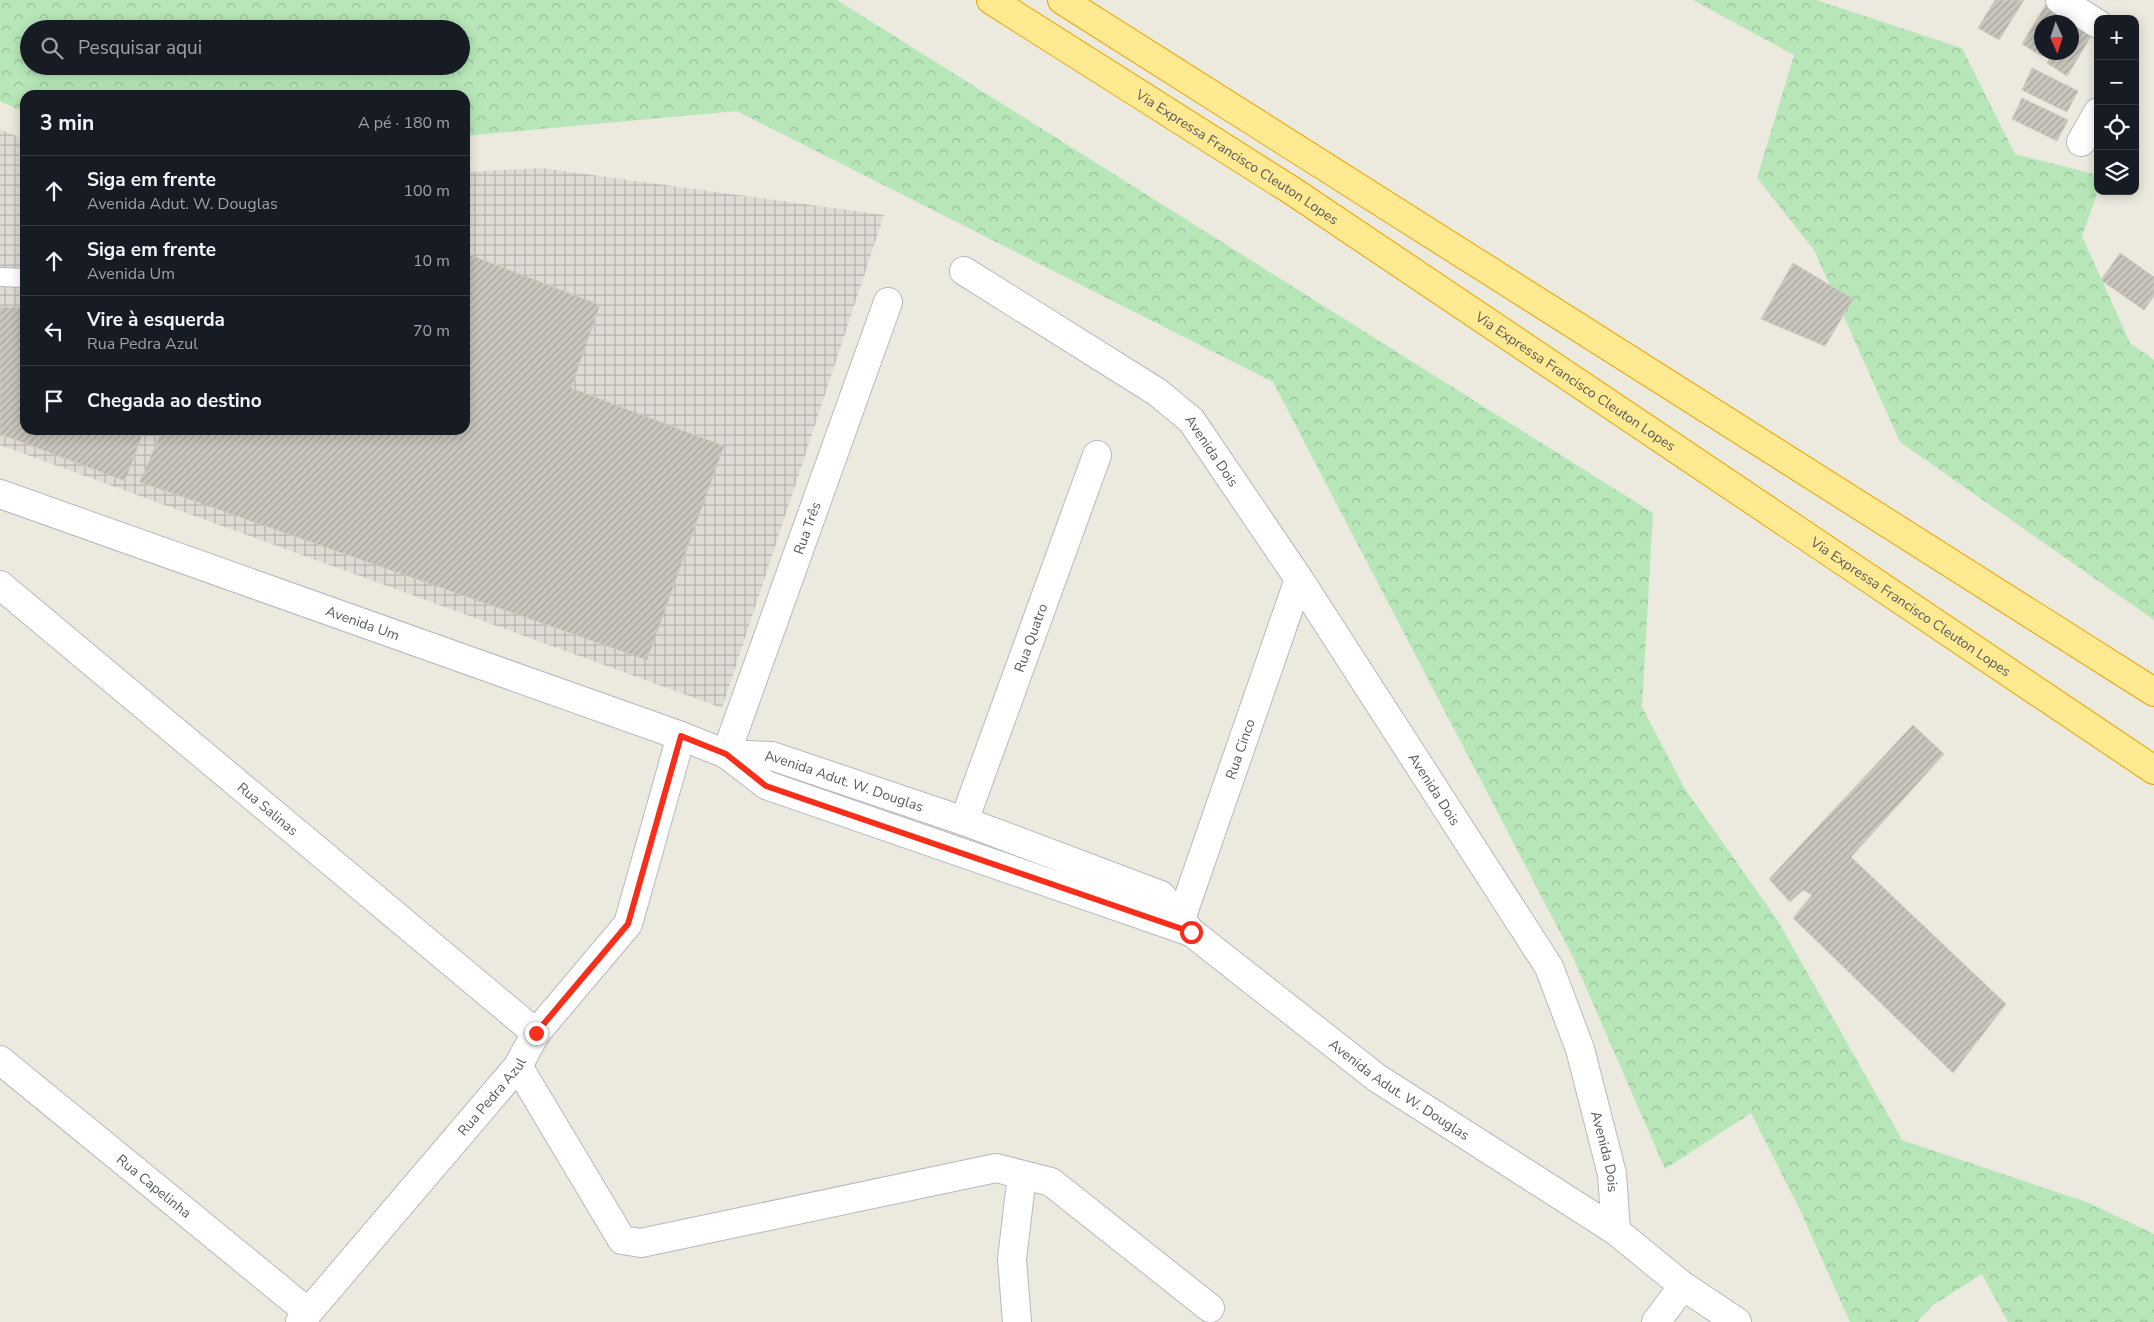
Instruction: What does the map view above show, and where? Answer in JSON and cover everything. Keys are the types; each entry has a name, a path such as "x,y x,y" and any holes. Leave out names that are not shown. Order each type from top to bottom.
{"highway":[{"name":"Via Expressa Francisco Cleuton Lopes","path":"991,0 1294,192 2154,770"},
{"path":"1062,0 2154,692"}],"street":[{"path":"2060,0 2094,21"},
{"path":"2081,142 2094,119"},
{"name":"Avenida Dois","path":"964,271 1157,392 1191,420 1299,579 1549,967 1580,1049 1612,1174 1616,1231"},
{"name":"Rua Três","path":"726,754 888,302"},
{"name":"Rua Quatro","path":"964,821 1097,455"},
{"name":"Avenida Um","path":"0,494 681,736 726,754"},
{"name":"Rua Cinco","path":"1186,925 1299,579"},
{"name":"Rua Salinas","path":"0,585 536,1033"},
{"name":"Rua Pedra Azul","path":"304,1317 518,1066 536,1033 628,924 681,736"},
{"name":"Avenida Adut. W. Douglas","path":"726,754 772,756 964,821 1161,895 1186,925 1377,1078 1616,1231 1683,1286 1737,1322"},
{"name":"Avenida Adut. W. Douglas","path":"726,754 766,786 1186,925"},
{"name":"Rua Capelinha","path":"0,1060 304,1317"},
{"path":"518,1066 622,1240 641,1243 996,1168 1051,1182 1210,1308"},
{"path":"1017,1322 1012,1259 1022,1175"},
{"path":"1656,1322 1683,1286"}],"lane":[{"path":"0,278 20,278"}],"shaded area":[{"path":"0,129 20,138 20,435 470,435 470,172 541,168 884,215 722,708 0,445"}],"green space":[{"path":"0,0 837,0 1653,513 1642,707 1685,789 1778,921 1902,1140 2089,1203 2154,1234 2154,1322 2008,1322 1982,1274 1933,1305 1917,1322 1850,1322 1801,1212 1751,1113 1665,1169 1571,953 1273,382 737,111 470,136 470,90 20,90 20,111 0,101"},
{"path":"1693,0 1816,0 1962,48 2015,154 2094,174 2094,195 2097,195 2082,236 2130,343 2154,360 2154,620 1900,442 1814,250 1757,178 1794,55"}],"building":[{"path":"1995,0 2024,0 1999,40 1978,28"},
{"path":"2048,1 2068,14 2067,15 2040,15"},
{"path":"2034,24 2034,51 2022,44"},
{"path":"2079,26 2093,33 2079,56"},
{"path":"2049,60 2077,60 2067,76 2047,63"},
{"path":"2032,68 2078,91 2067,112 2022,90"},
{"path":"2022,98 2068,120 2057,141 2012,119"},
{"path":"2120,253 2154,277 2154,296 2144,310 2101,280"},
{"path":"470,255 600,305 571,388 724,446 647,660 140,482 160,435 470,435"},
{"path":"1793,263 1853,299 1825,346 1761,319"},
{"path":"0,307 20,308 20,435 142,435 125,481 0,434"},
{"path":"1913,725 1944,754 1851,857 2006,1004 1953,1073 1793,918 1812,895 1803,890 1790,902 1769,879"}],"route":[{"path":"536,1033 628,924 681,736 726,754 766,786 1148,919 1191,932"}]}
